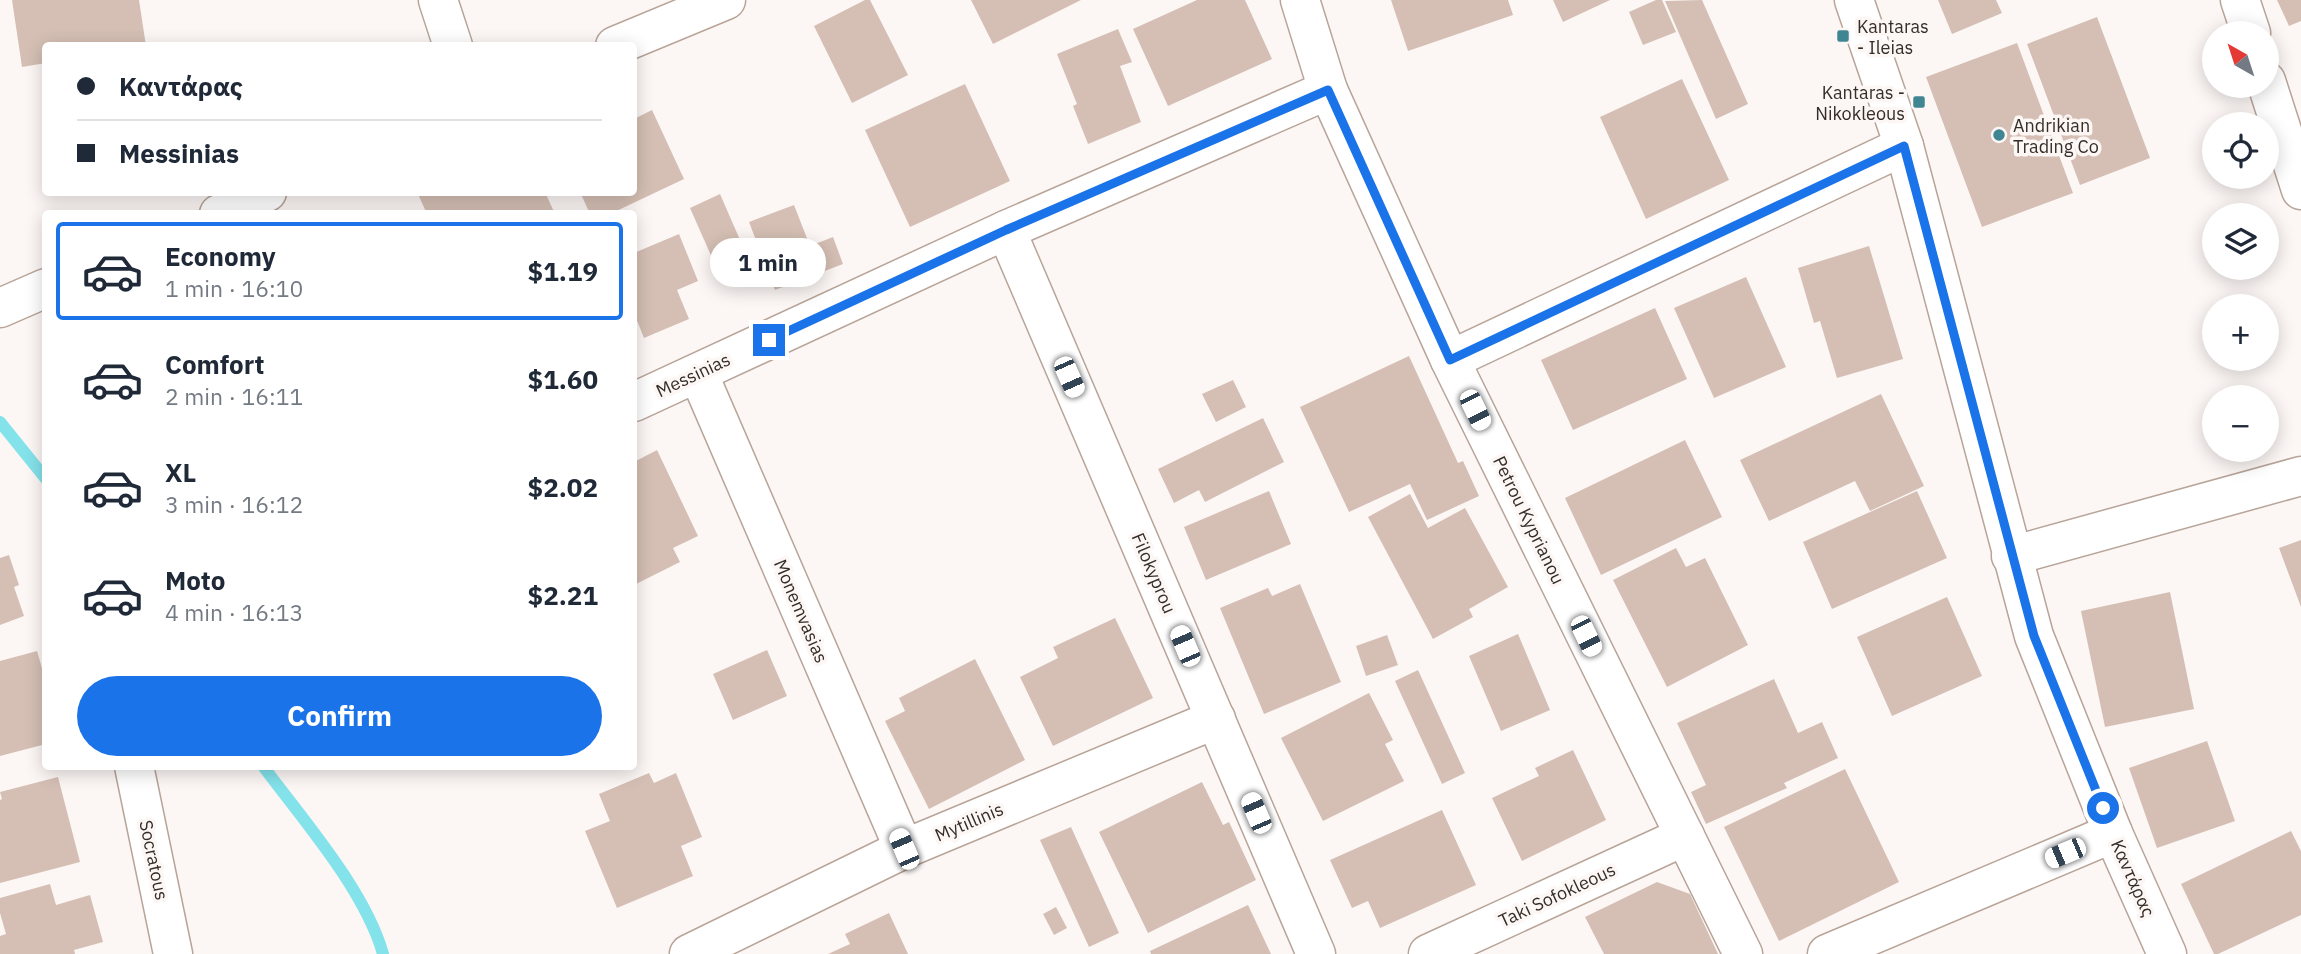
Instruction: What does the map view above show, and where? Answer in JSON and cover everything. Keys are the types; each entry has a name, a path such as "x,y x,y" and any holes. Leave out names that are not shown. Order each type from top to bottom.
{"street":[{"path":"438,0 452,42"},
{"path":"625,42 726,0"},
{"name":"Petrou Kyprianou","path":"1300,0 1328,90 1450,360 1743,954"},
{"name":"Καντάρας","path":"1854,0 1904,146 2034,636 2113,833 2167,954"},
{"path":"2240,0 2247,21"},
{"name":"Messinias","path":"637,401 1006,230 1328,90"},
{"path":"2271,98 2301,190"},
{"path":"1450,360 1904,146"},
{"path":"228,210 258,196"},
{"name":"Filokyprou","path":"1006,230 1316,954"},
{"path":"0,308 42,290"},
{"name":"Monemvasias","path":"698,373 904,849"},
{"path":"2011,556 2301,476"},
{"name":"Mytillinis","path":"689,954 904,849 1216,719"},
{"name":"Socratous","path":"135,770 173,954"},
{"path":"1827,954 2113,833"},
{"name":"Taki Sofokleous","path":"1428,954 1685,836"}],"building":[{"path":"12,0 139,0 145,42 42,42 42,64 22,67"},
{"path":"865,0 870,0 908,75 852,103 814,26"},
{"path":"971,0 1081,0 993,44"},
{"path":"1197,0 1245,0 1272,59 1168,106 1133,29"},
{"path":"1391,0 1508,0 1513,15 1408,51"},
{"path":"1553,0 1610,0 1563,22"},
{"path":"1662,0 1676,32 1643,45 1629,12"},
{"path":"1702,0 1748,104 1716,119 1665,1"},
{"path":"1938,0 1996,0 2002,13 1952,34"},
{"path":"2277,0 2301,0 2301,21 2289,26"},
{"path":"2097,17 2150,158 2080,185 2027,44"},
{"path":"1118,29 1132,62 1120,66 1141,122 1088,144 1073,106 1077,104 1057,54"},
{"name":"Andrikian Trading Co","path":"2017,43 2073,193 1982,227 1926,77"},
{"path":"1682,79 1729,180 1646,219 1600,117"},
{"path":"965,84 1010,181 910,227 865,130"},
{"path":"652,110 684,179 618,210 588,210 582,196 637,196 637,118"},
{"path":"720,194 747,256 717,269 690,208"},
{"path":"419,196 547,196 553,210 425,210"},
{"path":"794,205 810,246 833,237 843,264 775,290 749,222"},
{"path":"679,234 698,281 677,290 689,319 644,338 637,320 637,252"},
{"path":"1869,246 1903,359 1837,378 1820,321 1814,323 1798,268"},
{"path":"1746,277 1786,367 1714,398 1674,308"},
{"path":"1655,308 1687,379 1573,430 1541,360"},
{"path":"1409,356 1458,463 1463,461 1479,496 1427,520 1410,484 1349,512 1300,407"},
{"path":"1233,380 1246,407 1216,422 1202,394"},
{"path":"1881,394 1924,486 1870,511 1855,481 1769,521 1740,460"},
{"path":"1263,418 1284,462 1205,502 1199,490 1174,503 1158,469"},
{"path":"1685,440 1722,517 1601,575 1565,498"},
{"path":"657,450 698,536 673,548 680,562 637,584 637,460"},
{"path":"1269,491 1291,544 1206,580 1184,527"},
{"path":"1917,491 1947,558 1832,609 1803,542"},
{"path":"1410,494 1428,528 1465,508 1508,587 1469,609 1473,617 1433,639 1368,517"},
{"path":"2301,540 2301,607 2279,548"},
{"path":"1676,548 1686,567 1705,558 1748,645 1667,687 1613,580"},
{"path":"9,555 19,585 14,587 24,616 0,625 0,558"},
{"path":"1300,584 1341,682 1264,714 1220,608 1268,588 1272,596"},
{"path":"2170,592 2194,709 2105,727 2081,611"},
{"path":"1947,597 1982,676 1892,716 1857,637"},
{"path":"1115,618 1153,698 1053,746 1020,677 1058,658 1053,647"},
{"path":"1518,634 1550,710 1501,731 1469,656"},
{"path":"1387,635 1398,665 1366,676 1356,646"},
{"path":"767,650 787,696 733,720 713,674"},
{"path":"37,651 42,668 42,745 0,756 0,661"},
{"path":"975,659 1025,760 929,809 885,721 905,711 899,698"},
{"path":"1418,670 1465,773 1442,784 1395,681"},
{"path":"1774,679 1798,733 1822,722 1838,758 1784,783 1787,788 1706,824 1691,792 1706,785 1677,723"},
{"path":"1369,693 1393,740 1385,744 1404,781 1323,821 1281,738"},
{"path":"2207,741 2235,821 2157,848 2129,768"},
{"path":"1573,750 1606,820 1522,861 1492,798 1539,776 1535,768"},
{"path":"1845,769 1899,882 1779,941 1724,827"},
{"path":"649,773 654,783 676,773 702,837 681,846 693,876 617,908 585,831 610,821 599,794"},
{"path":"58,777 80,862 0,883 0,792"},
{"path":"1202,782 1223,825 1229,822 1256,880 1148,933 1099,832"},
{"path":"1442,810 1476,885 1380,928 1368,901 1352,908 1330,860"},
{"path":"1071,827 1119,933 1089,947 1040,840"},
{"path":"2291,831 2301,851 2301,915 2214,954 2181,884"},
{"path":"1657,882 1690,894 1718,954 1604,954 1585,917"},
{"path":"50,884 56,905 90,895 103,942 74,950 75,954 0,954 0,936 6,934 0,913 0,898"},
{"path":"1248,905 1271,954 1151,954 1150,951"},
{"path":"1056,907 1067,928 1054,935 1043,914"},
{"path":"889,913 908,954 828,954 850,944 845,934"}],"waterway":[{"path":"0,422 42,474"},
{"path":"266,770 348,881 374,930 383,954"}],"place":[{"name":"Kantaras - Ileias","path":"1843,36"},
{"name":"Kantaras - Nikokleous","path":"1919,102"},
{"name":"Andrikian Trading Co","path":"1999,135"}],"route":[{"path":"769,340 1006,230 1328,90 1450,360 1904,146 2034,636 2103,808"}]}
